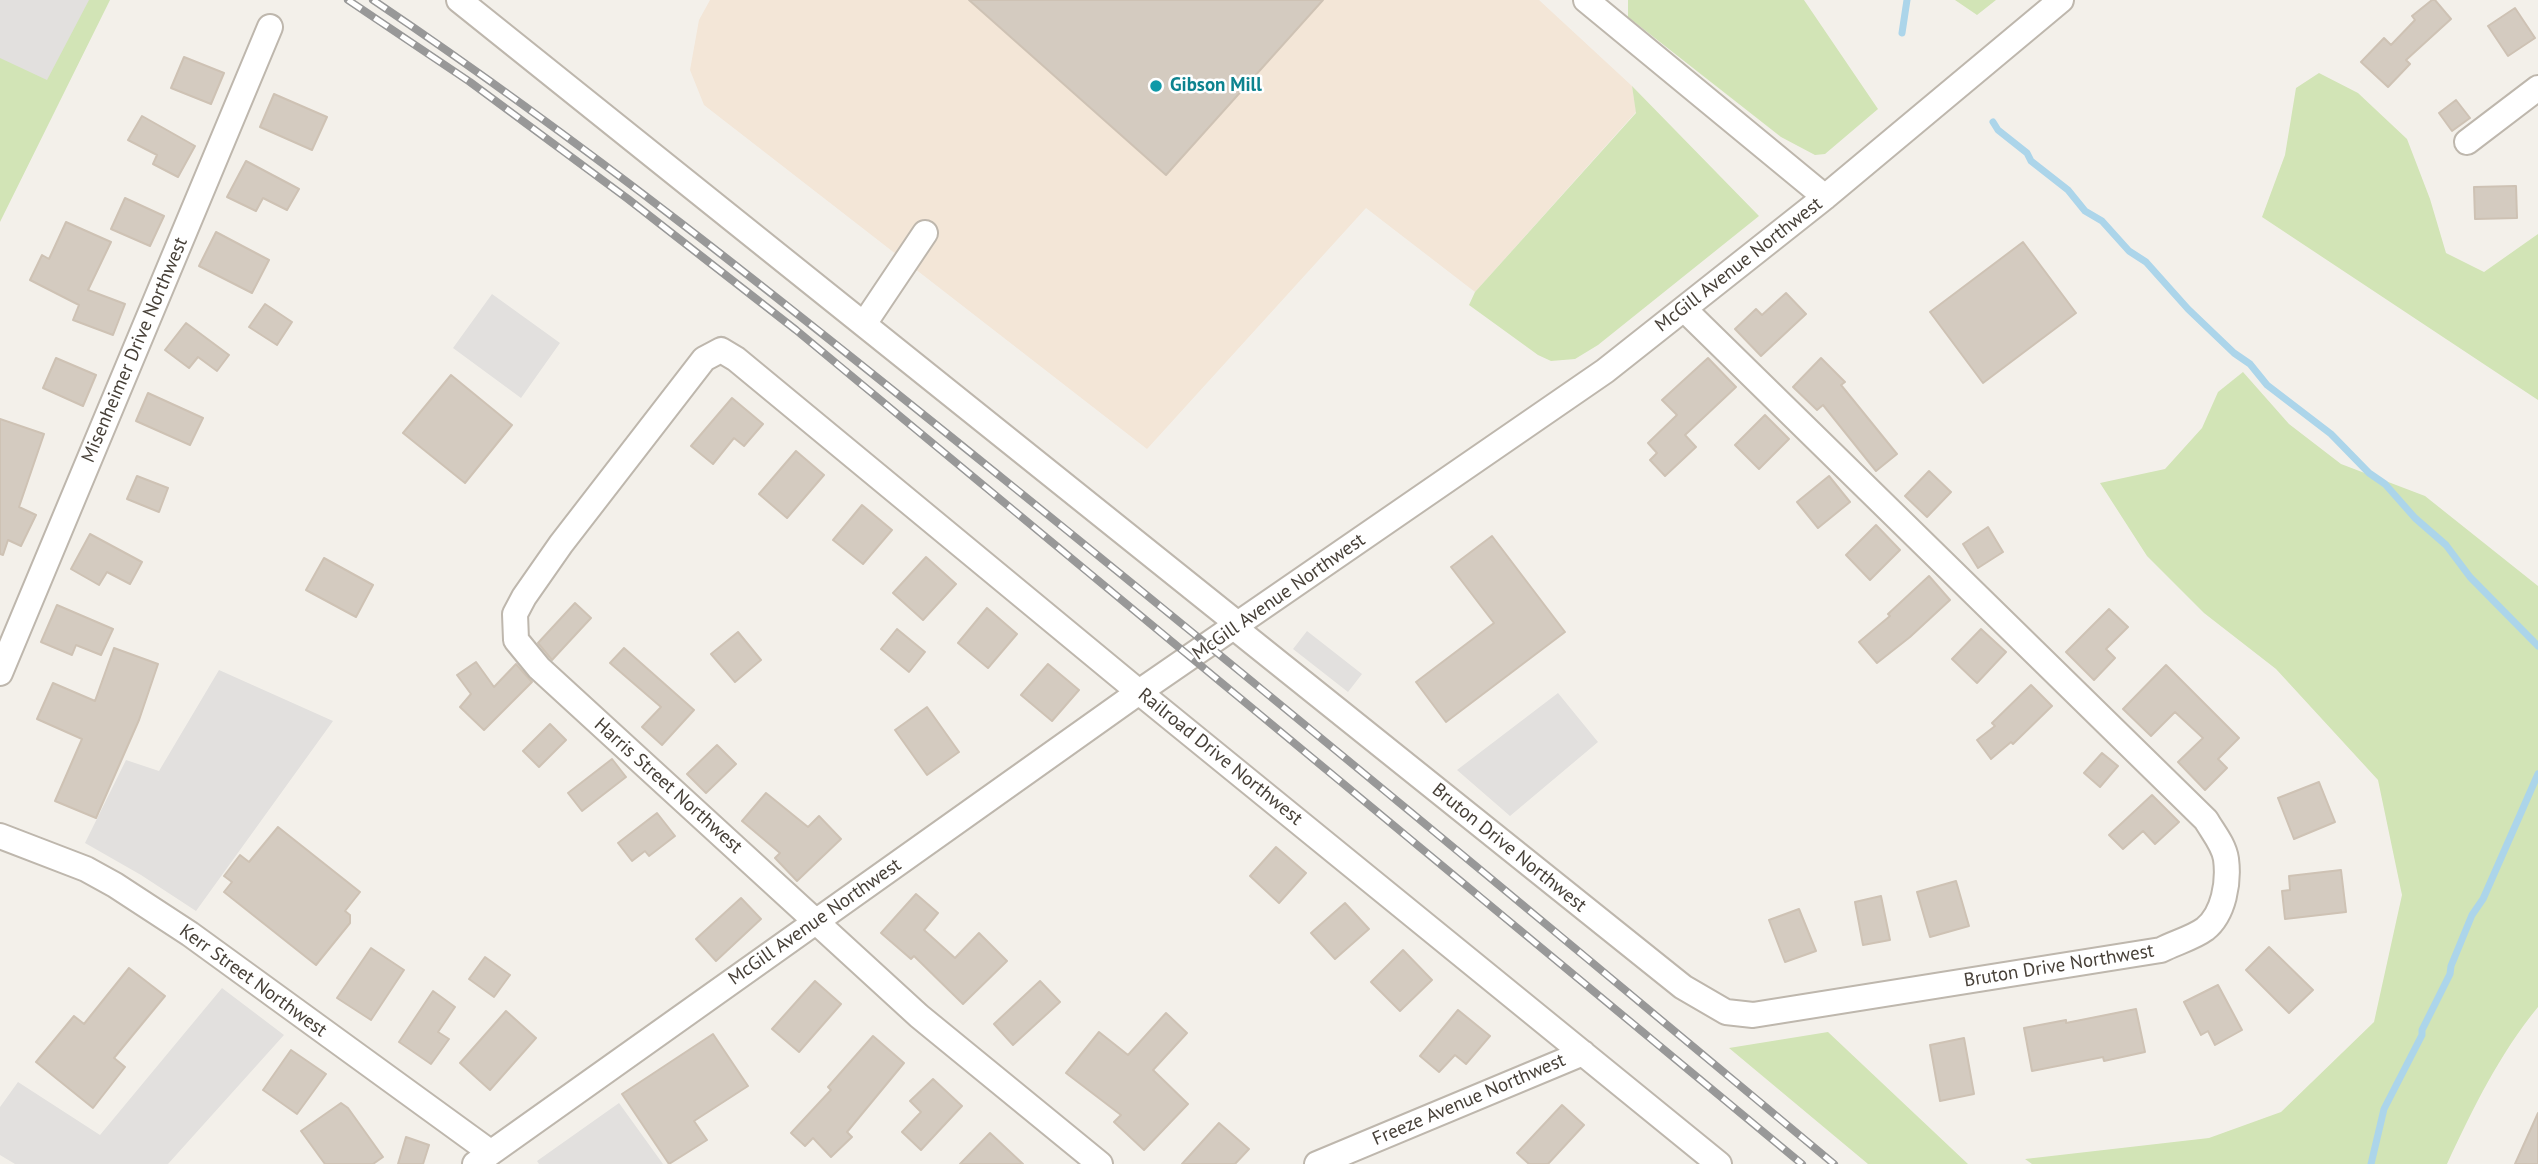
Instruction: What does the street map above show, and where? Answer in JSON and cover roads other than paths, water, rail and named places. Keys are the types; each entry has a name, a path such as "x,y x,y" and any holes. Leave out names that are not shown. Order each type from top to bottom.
{"street":[{"name":"Bruton Drive Northwest","path":"459,0 1683,987 1726,1012 1753,1015 2161,950 2204,930 2217,916 2226,888 2226,858 2206,820 1684,309"},
{"path":"1586,0 1825,197"},
{"name":"McGill Avenue Northwest","path":"483,1158 1139,692 1605,371 1825,197 2061,0"},
{"name":"Misenheimer Drive Northwest","path":"0,673 271,27"},
{"path":"2467,142 2538,88"},
{"path":"864,324 925,233"},
{"name":"Railroad Drive Northwest","path":"721,350 736,359 1139,692 1719,1164"},
{"name":"Harris Street Northwest","path":"721,350 704,359 531,586 515,614 516,640 539,668 919,1016 1100,1164"},
{"name":"Kerr Street Northwest","path":"0,836 86,869 190,934 483,1158"},
{"name":"Freeze Avenue Northwest","path":"1317,1164 1583,1053"}],"waterway":[{"path":"1902,33 1907,0"},
{"path":"1993,122 1998,130 2027,153 2031,161 2068,190 2085,211 2102,221 2129,251 2146,262 2188,309 2234,353 2250,364 2267,385 2331,434 2369,473 2385,484 2415,518 2446,545 2470,577 2538,646"},
{"path":"2371,1164 2384,1109 2422,1035 2450,974 2472,915 2483,899 2538,774"}],"railway":[{"path":"348,0 470,82 628,199 796,330 1802,1164"},
{"path":"373,0 535,113 847,354 1315,733 1834,1164"}],"place":[{"name":"Gibson Mill","path":"1156,86"}]}
